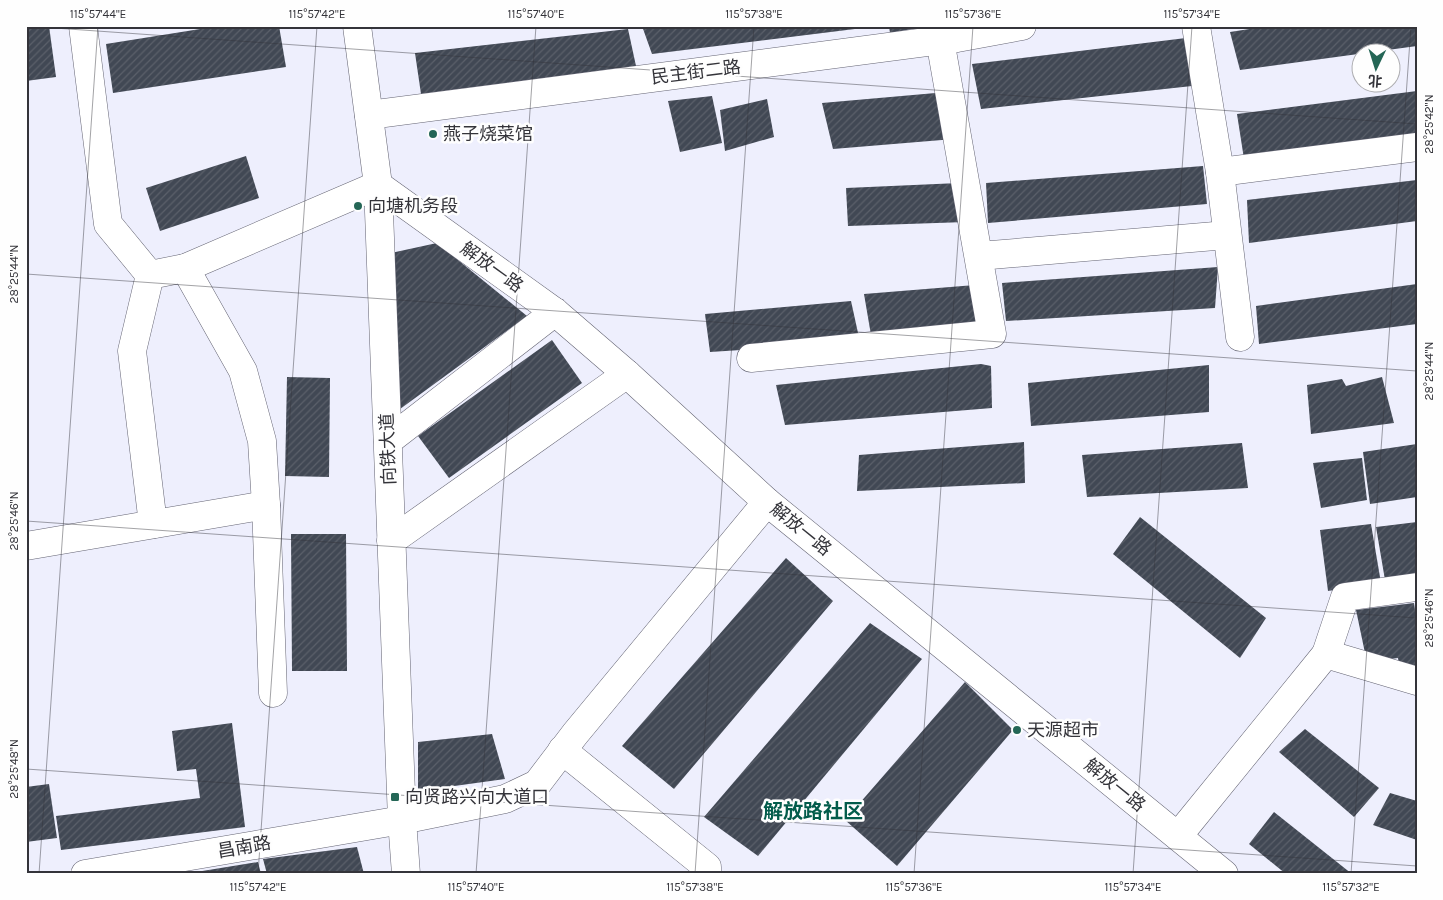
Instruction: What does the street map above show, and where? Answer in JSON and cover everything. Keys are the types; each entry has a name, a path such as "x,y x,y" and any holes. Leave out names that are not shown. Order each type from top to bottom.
{"street":[{"path":"83,26 108,224 150,275"},
{"name":"向铁大道","path":"357,26 378,185 402,820 406,874"},
{"name":"民主街二路","path":"369,115 940,40 1022,26"},
{"path":"1196,26 1220,172 1240,337"},
{"path":"752,358 992,334 940,40"},
{"path":"1220,172 1417,147"},
{"path":"150,275 184,268 378,185"},
{"name":"解放一路","path":"378,185 555,312 627,374 767,502 1224,874"},
{"path":"979,256 1227,235"},
{"path":"184,268 243,370 262,441 273,693"},
{"path":"150,275 132,351 153,524"},
{"path":"388,441 555,312"},
{"path":"391,541 627,374"},
{"name":"昌南路","path":"86,874 402,820 504,799 537,784 562,750 767,502"},
{"path":"26,546 266,505"},
{"path":"1178,836 1326,654 1345,597 1417,587"},
{"path":"1326,654 1417,681"},
{"path":"562,750 707,868 707,874"}],"building":[{"path":"26,26 49,26 56,77 26,81"},
{"path":"219,26 279,26 286,67 113,93 106,44"},
{"path":"642,26 871,26 871,27 652,54"},
{"path":"889,26 924,26 924,27 890,33"},
{"path":"1269,26 1417,26 1417,46 1400,48 1400,42 1350,42 1350,55 1240,70 1230,32"},
{"path":"628,29 636,66 421,94 415,53"},
{"path":"1186,38 1192,86 981,109 972,64"},
{"path":"1417,91 1417,140 1244,159 1237,114"},
{"path":"947,92 954,139 833,149 822,103"},
{"path":"712,96 722,143 680,152 668,101"},
{"path":"767,99 774,137 725,151 720,110"},
{"path":"246,156 259,198 160,231 146,188"},
{"path":"1203,166 1207,204 988,223 986,183"},
{"path":"1417,180 1417,221 1249,243 1247,200"},
{"path":"959,183 966,222 848,226 846,188"},
{"path":"437,243 527,316 396,412 391,253"},
{"path":"1218,267 1215,308 1006,321 1002,283"},
{"path":"1417,284 1417,324 1259,344 1256,306"},
{"path":"975,285 976,324 871,335 864,294"},
{"path":"851,301 860,342 710,352 705,314"},
{"path":"552,340 582,383 449,478 418,436"},
{"path":"981,364 991,366 992,408 785,425 776,385"},
{"path":"1209,365 1209,412 1031,426 1028,383"},
{"path":"287,377 330,378 329,477 285,476"},
{"path":"1382,377 1394,423 1311,434 1307,385 1342,379 1346,386"},
{"path":"1024,442 1025,483 857,491 859,455"},
{"path":"1242,443 1248,488 1087,497 1082,455"},
{"path":"1417,444 1417,497 1370,504 1363,452"},
{"path":"1362,458 1367,500 1321,508 1313,463"},
{"path":"1140,517 1266,618 1240,658 1113,554"},
{"path":"1417,522 1417,575 1385,580 1376,527"},
{"path":"1371,524 1381,583 1328,591 1320,530"},
{"path":"291,534 346,534 347,671 292,671"},
{"path":"786,558 833,601 674,789 622,746"},
{"path":"1414,603 1417,624 1417,671 1400,671 1398,658 1375,661 1365,653 1356,610"},
{"path":"870,623 922,659 758,856 704,817"},
{"path":"965,682 1013,730 897,866 845,820"},
{"path":"232,723 245,827 61,850 56,816 200,798 196,769 177,771 172,731"},
{"path":"1305,729 1379,788 1354,817 1279,752"},
{"path":"492,734 505,779 418,791 418,742"},
{"path":"49,784 57,838 26,842 26,787"},
{"path":"1390,793 1417,801 1417,840 1373,825"},
{"path":"1274,812 1352,874 1286,874 1249,844"},
{"path":"357,847 364,874 267,874 263,859"},
{"path":"258,862 261,874 190,874 190,873"}],"place":[{"name":"燕子烧菜馆","path":"433,134"},
{"name":"向塘机务段","path":"358,206"},
{"name":"天源超市","path":"1017,730"},
{"name":"向贤路兴向大道口","path":"395,797"}],"district":[{"name":"解放路社区","path":"813,811"}]}
